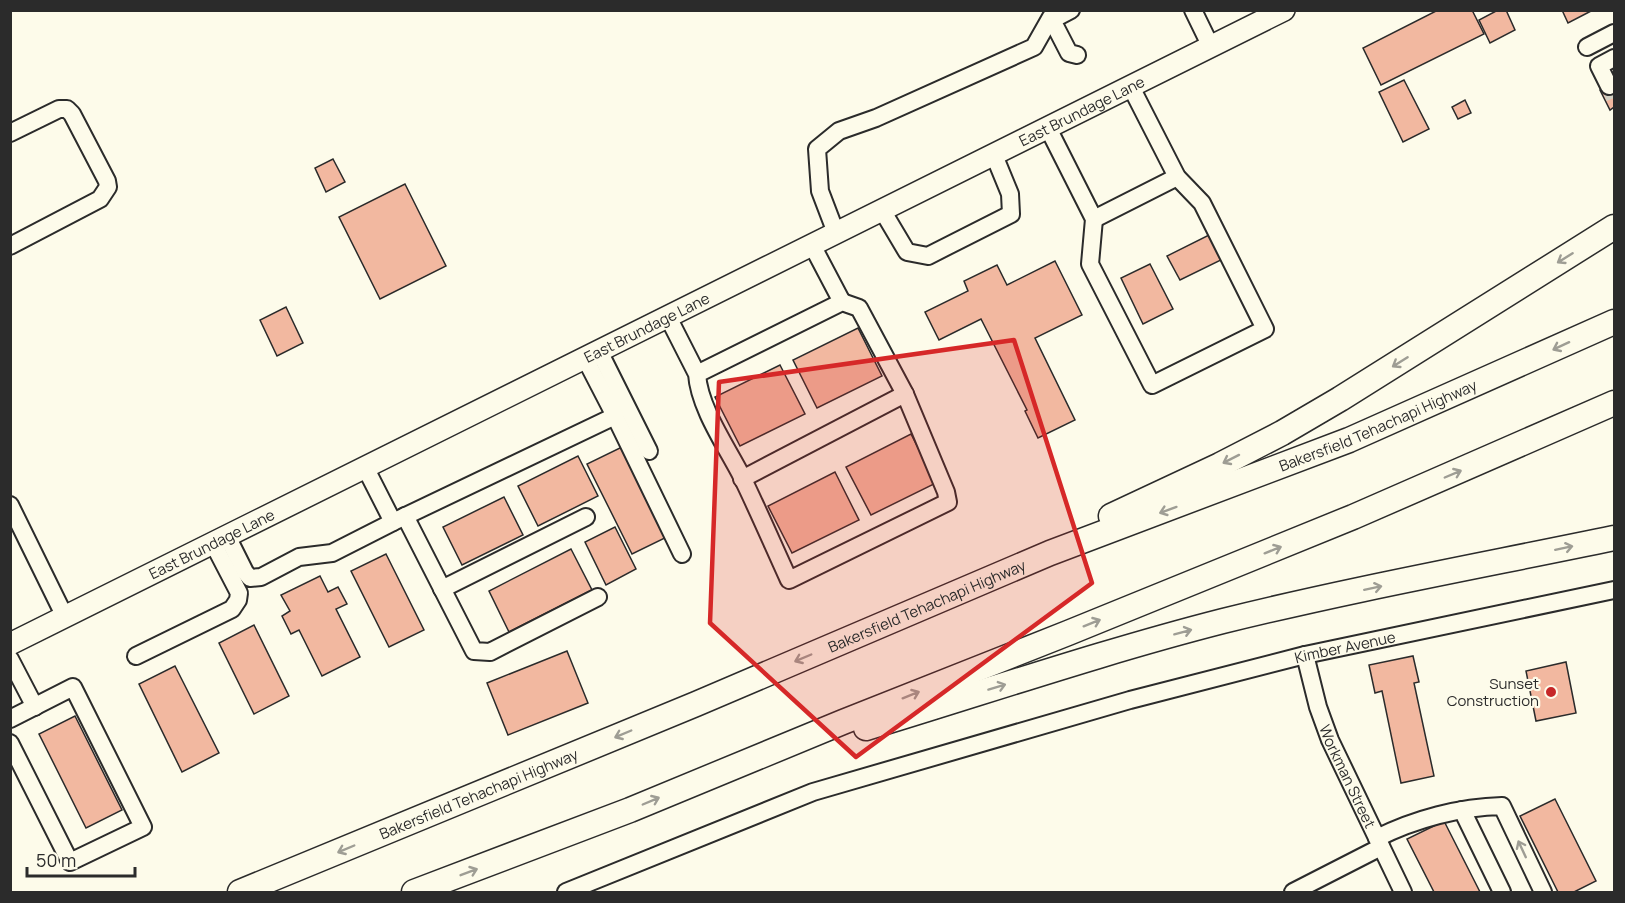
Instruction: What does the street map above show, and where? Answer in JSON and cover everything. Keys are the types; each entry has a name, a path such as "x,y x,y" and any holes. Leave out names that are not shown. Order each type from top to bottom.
{"highway":[{"path":"1050,553 1107,518 1292,428 1614,227"},
{"name":"Bakersfield Tehachapi Highway","path":"240,892 707,699 1050,553 1349,440 1614,322"},
{"path":"414,892 630,810 1353,517 1614,403"},
{"path":"798,740 862,729 1112,651 1223,622 1346,593 1614,538"}],"main road":[{"name":"East Brundage Lane","path":"10,644 1284,10"}],"street":[{"path":"836,233 820,191 817,149 839,131 876,118 1034,47 1050,16 1071,10"},
{"path":"1193,10 1211,47"},
{"path":"1050,16 1069,53 1077,55"},
{"path":"1587,47 1614,33"},
{"path":"1609,86 1599,66 1613,63"},
{"path":"1048,128 1094,219 1090,264 1152,385 1265,329 1202,203 1177,177 1131,87"},
{"path":"10,133 59,109 67,109 72,114 108,187 100,199 10,246"},
{"path":"882,210 907,252 928,256 1011,214 1010,195 994,155"},
{"path":"1094,219 1177,177"},
{"path":"668,317 697,374 697,383 706,406 789,580 948,502 946,492 905,394 859,308 842,302 812,245"},
{"path":"697,374 842,302"},
{"path":"592,355 615,416 682,555"},
{"path":"592,355 650,452"},
{"path":"742,479 905,394"},
{"path":"220,540 250,578 256,579 299,557 332,553 615,416"},
{"path":"365,467 442,589 474,651 490,652 598,597"},
{"path":"10,505 65,617"},
{"path":"442,589 586,517"},
{"path":"136,656 232,609 238,600 239,593 220,540"},
{"name":"Kimber Avenue","path":"566,892 813,792 1076,716 1228,673 1614,590"},
{"name":"Workman Street","path":"1305,655 1318,707 1330,740 1403,892"},
{"path":"10,659 35,707"},
{"path":"10,719 73,687 143,827 70,862 10,743"},
{"path":"1293,892 1379,843 1399,827 1462,810 1502,806 1543,892"},
{"path":"1462,810 1502,892"}],"highlighted area":[{"path":"1014,340 1092,583 856,757 710,623 719,382"}],"building":[{"path":"1438,10 1472,10 1484,34 1381,85 1363,48"},
{"path":"1498,10 1506,10 1515,30 1490,43 1479,20"},
{"path":"1562,10 1593,10 1568,23"},
{"path":"1404,80 1429,129 1403,142 1379,92"},
{"path":"1614,83 1614,107 1610,110 1600,90"},
{"path":"1465,100 1471,113 1458,119 1452,107"},
{"path":"333,159 345,182 326,192 315,168"},
{"path":"405,184 446,266 380,299 339,217"},
{"path":"1211,234 1223,259 1180,280 1167,256"},
{"path":"1055,261 1082,315 1035,338 1075,420 1038,438 1025,411 1027,410 981,319 939,340 925,312 968,291 964,281 997,265 1007,285"},
{"path":"1150,264 1173,309 1143,324 1121,278"},
{"path":"286,307 303,343 277,356 260,320"},
{"path":"858,328 882,376 817,408 793,360"},
{"path":"780,365 805,414 740,446 715,397"},
{"path":"911,434 936,483 871,515 846,467"},
{"path":"624,446 669,536 632,554 587,464"},
{"path":"578,456 598,496 538,526 518,486"},
{"path":"835,472 859,520 792,553 768,506"},
{"path":"504,497 523,535 462,565 443,527"},
{"path":"615,527 636,569 606,585 585,542"},
{"path":"571,549 592,590 509,632 489,591"},
{"path":"386,554 424,630 389,647 351,571"},
{"path":"320,576 328,592 338,587 347,604 336,609 360,657 322,676 299,630 291,634 282,616 290,611 281,595"},
{"path":"254,625 289,696 254,714 219,643"},
{"path":"567,651 588,703 508,735 487,683"},
{"path":"1413,656 1419,682 1414,683 1434,776 1401,783 1382,691 1375,693 1369,665"},
{"name":"Sunset Construction","path":"1566,662 1576,713 1536,721 1526,671"},
{"path":"175,666 219,753 182,772 139,684"},
{"path":"75,716 122,810 86,828 39,734"},
{"path":"1555,799 1596,881 1574,892 1558,892 1520,816"},
{"path":"1444,821 1480,892 1434,892 1407,839"}],"tunnel":[{"path":"1609,86 1614,98"}],"place":[{"name":"Sunset Construction","path":"1551,692"}]}
